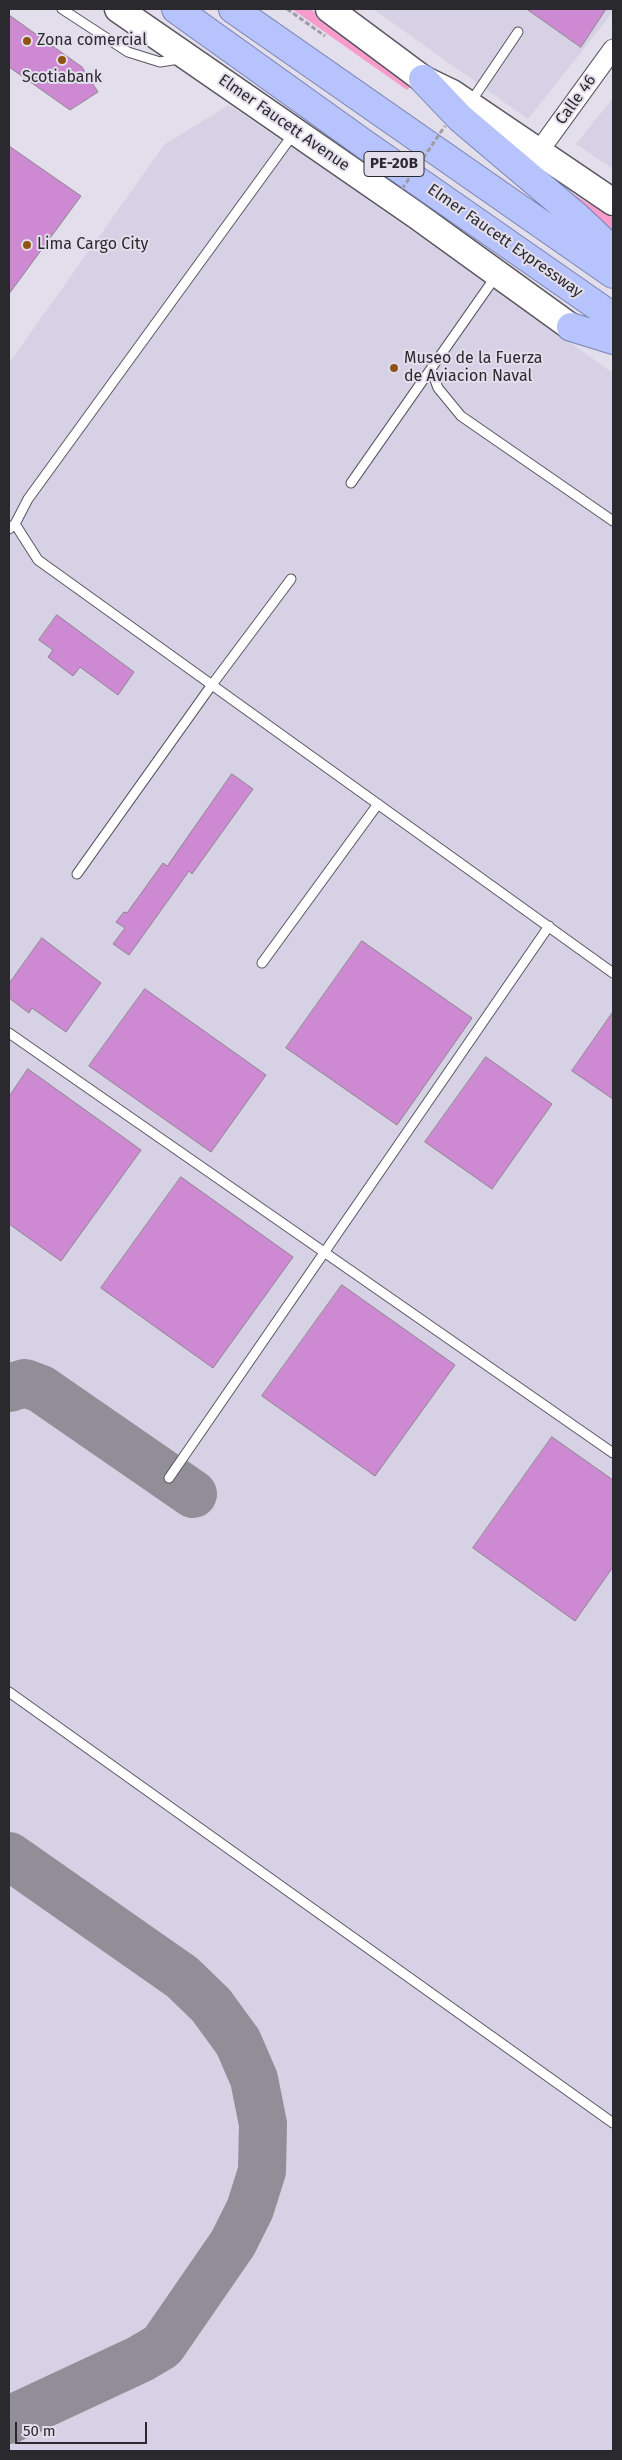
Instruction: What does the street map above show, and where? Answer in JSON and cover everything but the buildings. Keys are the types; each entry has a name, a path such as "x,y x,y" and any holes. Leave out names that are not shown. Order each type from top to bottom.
{"highway":[{"name":"Elmer Faucett Expressway","path":"176,9 363,143 613,317"},
{"name":"PE-20B","path":"233,9 613,274"},
{"path":"423,79 460,118 577,217 613,251"},
{"path":"571,327 613,340"}],"main road":[{"name":"Elmer Faucett Avenue","path":"118,9 296,131 571,327"},
{"path":"329,9 423,79 452,93 613,202"}],"street":[{"name":"Calle 46","path":"539,151 613,49"}],"lane":[{"path":"62,9 128,52 160,62 189,57"},
{"path":"469,105 518,32"},
{"path":"296,131 28,499 12,527 38,560 613,973"},
{"path":"351,483 498,274"},
{"path":"431,369 438,388 448,403 462,416 613,521"},
{"path":"78,874 211,686 290,579"},
{"path":"262,963 378,804"},
{"path":"169,1478 548,926"},
{"path":"9,1033 613,1453"},
{"path":"9,1692 613,2123"}],"path":[{"path":"402,189 446,126"}],"shaded area":[{"path":"292,9 310,9 412,85 407,90"},
{"path":"373,9 613,9 613,12 528,119"},
{"path":"613,98 613,169 576,144"},
{"path":"229,105 321,167 613,373 613,2451 9,2451 9,363 165,144"},
{"path":"543,176 613,218 613,233"}],"taxiway":[{"path":"9,1388 25,1383 41,1389 193,1494"},
{"path":"9,1856 182,1977 211,2005 238,2042 254,2079 263,2124 262,2171 250,2209 233,2243 162,2346 140,2359 9,2420"}],"place":[{"name":"Zona comercial","path":"27,41"},
{"name":"Scotiabank","path":"62,60"},
{"name":"Lima Cargo City","path":"27,245"},
{"name":"Museo de la Fuerza de Aviacion Naval","path":"394,368"}]}
